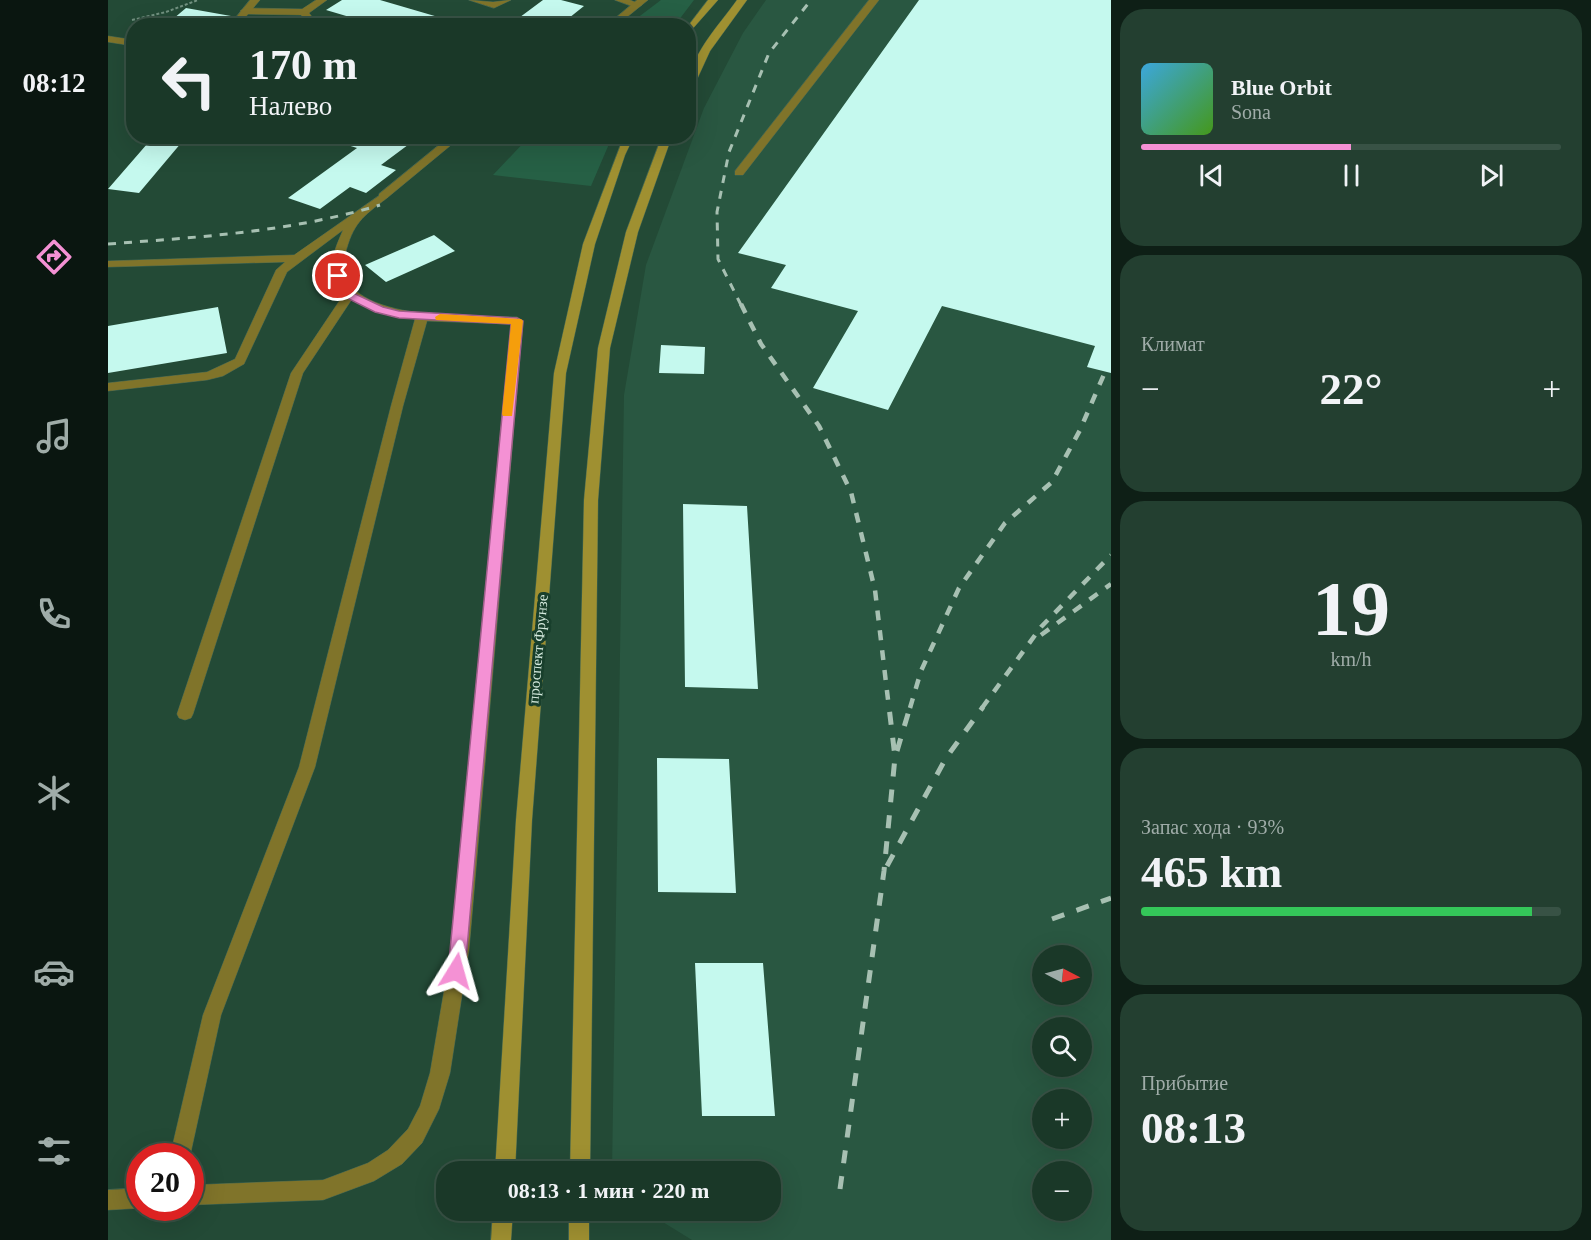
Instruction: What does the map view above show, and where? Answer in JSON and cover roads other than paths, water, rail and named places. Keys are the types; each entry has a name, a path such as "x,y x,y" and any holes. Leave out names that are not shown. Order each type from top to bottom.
{"main road":[{"path":"696,22 713,0"},
{"path":"696,71 705,51 742,0"},
{"name":"проспект Фрунзе","path":"506,1161 524,820 560,373 589,244 625,144"},
{"path":"580,1161 593,476 604,348 632,232 664,144"},
{"path":"501,1240 502,1221"},
{"path":"579,1221 579,1240"}],"street":[{"path":"239,18 255,0"},
{"path":"245,11 304,12 322,0"},
{"path":"474,0 494,5 506,0"},
{"path":"620,0 640,2"},
{"path":"739,173 874,0"},
{"path":"620,18 640,2"},
{"path":"304,12 308,18"},
{"path":"108,39 126,42"},
{"path":"108,387 207,376 219,373 240,362 282,270 383,196 447,144"},
{"path":"204,1194 323,1190 374,1172 395,1157 415,1136 429,1109 440,1073 460,951 517,321 399,315 379,310 349,295 338,276 340,255 355,216"},
{"path":"108,264 297,258"},
{"path":"185,714 297,373 349,295"},
{"path":"183,1143 212,1015 307,767 397,406 422,316"},
{"path":"108,1200 126,1199"}],"railway":[{"path":"741,305 718,259 717,212 729,152 769,53 811,0"},
{"path":"108,244 245,232 313,222 380,205"},
{"path":"741,304 761,344 819,426 851,492 875,590 889,708"},
{"path":"910,708 921,671 959,588 1005,523 1052,482 1080,430 1105,372"},
{"path":"982,708 1041,627 1111,555"},
{"path":"1041,635 1111,584"},
{"path":"840,1189 884,871 895,757 889,707"},
{"path":"897,751 910,707"},
{"path":"887,866 946,758 983,707"},
{"path":"1052,919 1111,898"}]}
